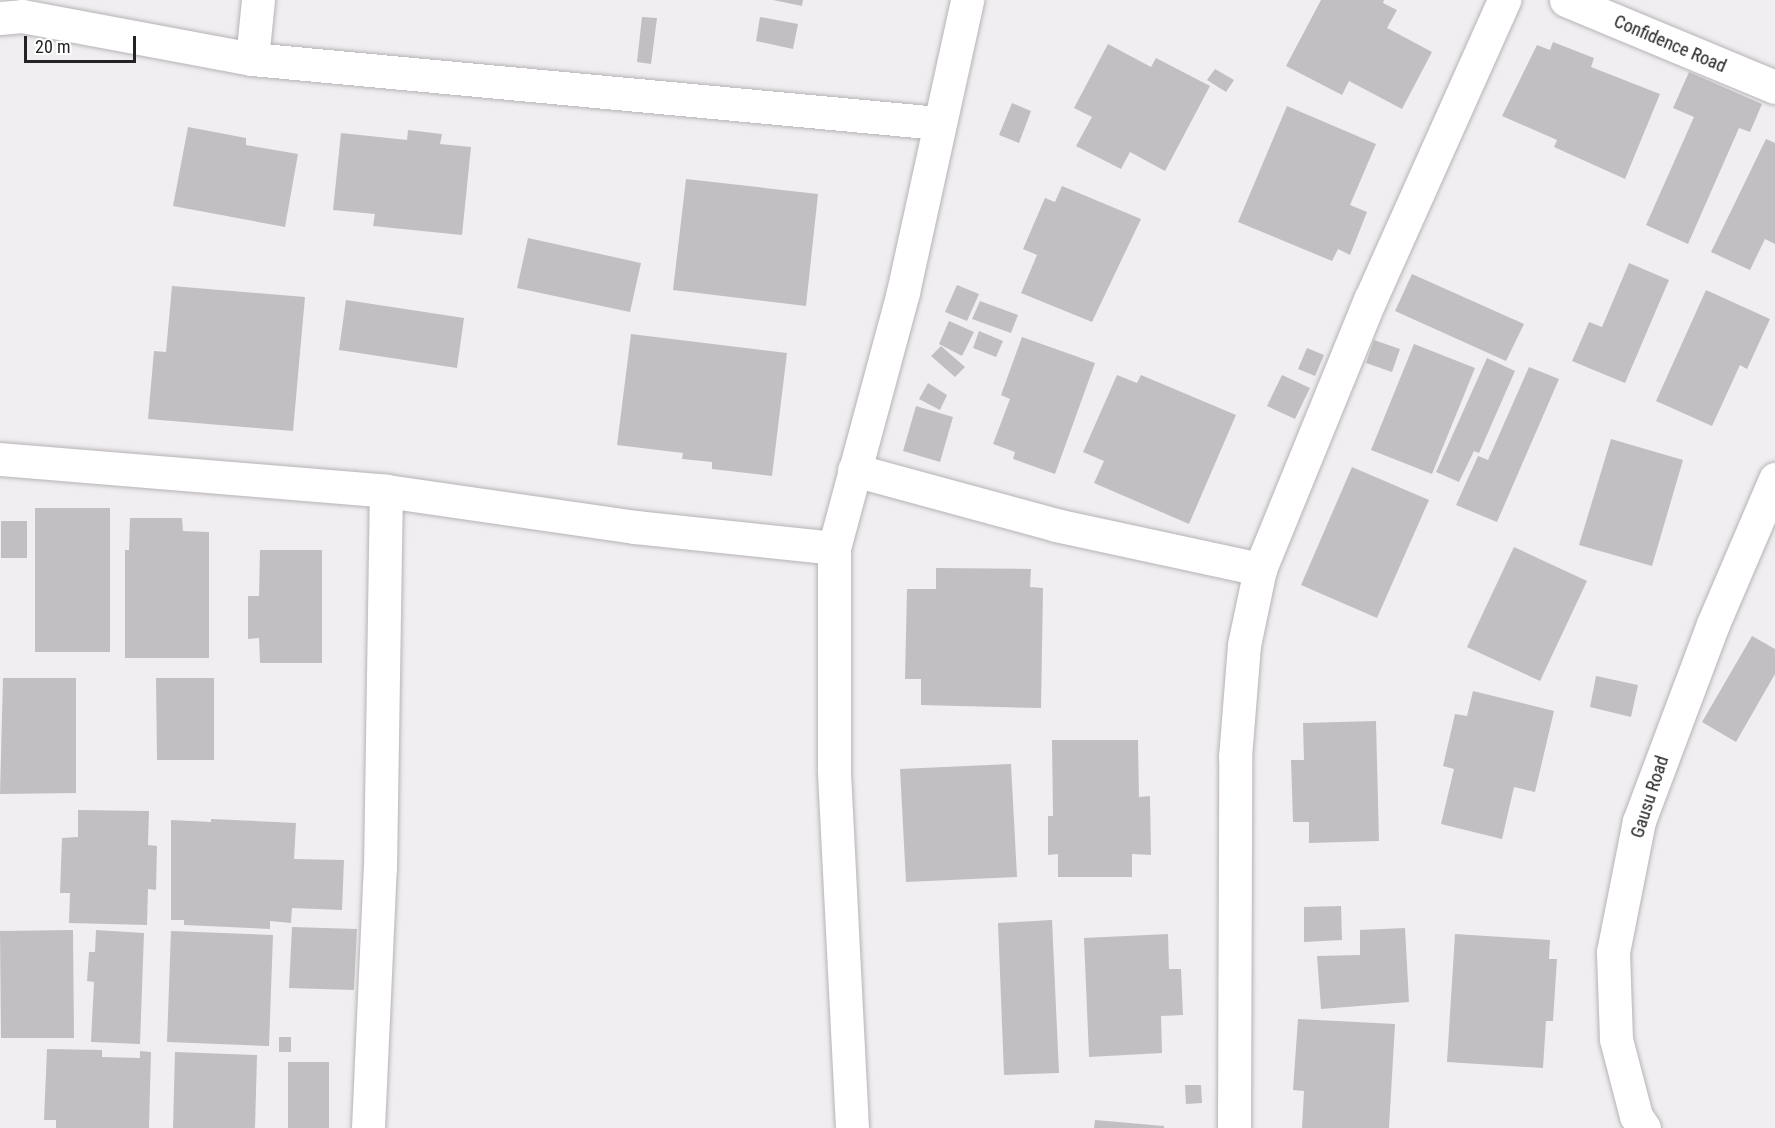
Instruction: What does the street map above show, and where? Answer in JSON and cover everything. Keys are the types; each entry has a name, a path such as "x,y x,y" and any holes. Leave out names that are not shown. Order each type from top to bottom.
{"street":[{"path":"252,59 258,0"},
{"path":"852,1128 834,769 834,548 903,292 938,123 967,0"},
{"path":"1234,1128 1238,986 1235,757 1244,645 1260,569 1370,300 1504,0"},
{"name":"Confidence Road","path":"1566,0 1775,87"},
{"path":"0,18 22,16 252,59 938,123"},
{"path":"0,459 386,491 634,527 834,548"},
{"path":"855,470 1056,525 1260,569"},
{"name":"Gausu Road","path":"1644,1128 1636,1116 1617,1039 1613,952 1639,821 1713,624 1775,479"},
{"path":"368,1128 380,868 386,491"}],"building":[{"path":"773,0 803,0 802,6"},
{"path":"1321,0 1384,0 1383,3 1397,10 1387,28 1432,52 1402,109 1349,81 1342,95 1286,66"},
{"path":"642,17 657,18 651,64 637,62"},
{"path":"760,17 798,24 793,49 756,41"},
{"path":"1553,42 1594,58 1591,67 1660,94 1625,179 1554,147 1557,140 1502,116 1537,45 1550,50"},
{"path":"1108,44 1151,67 1156,58 1210,86 1165,171 1130,152 1121,169 1076,146 1092,117 1074,108"},
{"path":"1215,69 1234,80 1226,92 1207,80"},
{"path":"1689,72 1762,104 1750,132 1739,128 1688,244 1646,225 1694,117 1673,108"},
{"path":"1012,103 1031,111 1019,143 999,135"},
{"path":"1287,106 1376,144 1350,205 1367,212 1350,255 1338,249 1332,261 1238,222"},
{"path":"188,127 246,138 246,145 298,154 285,227 173,206"},
{"path":"408,130 442,134 440,144 471,147 462,235 373,226 375,214 333,210 341,133 407,140"},
{"path":"1766,139 1775,143 1775,244 1765,239 1750,270 1711,252"},
{"path":"686,179 818,194 806,306 673,290"},
{"path":"1062,186 1141,219 1092,322 1021,293 1037,255 1023,249 1045,198 1055,202"},
{"path":"528,238 641,263 630,312 517,288"},
{"path":"1629,263 1669,280 1625,383 1572,361 1589,322 1602,327"},
{"path":"1412,274 1524,324 1506,361 1395,311"},
{"path":"957,285 979,294 967,321 945,312"},
{"path":"172,286 305,297 293,431 148,419 154,351 166,352"},
{"path":"1706,290 1770,319 1747,369 1740,365 1712,426 1656,401"},
{"path":"346,300 464,318 457,368 339,350"},
{"path":"980,301 1018,315 1011,333 972,319"},
{"path":"949,321 974,332 962,356 939,344"},
{"path":"979,331 1003,341 996,357 973,348"},
{"path":"631,334 787,353 772,476 712,469 712,462 682,459 683,453 617,445"},
{"path":"1022,337 1095,363 1055,474 1013,459 1015,452 993,444 1010,399 1001,395"},
{"path":"1374,340 1400,349 1392,372 1366,363"},
{"path":"1414,344 1475,368 1432,474 1371,450"},
{"path":"941,346 965,367 955,377 931,356"},
{"path":"1307,348 1324,355 1315,376 1298,369"},
{"path":"1487,358 1515,371 1479,453 1474,451 1459,482 1436,472"},
{"path":"1529,367 1559,379 1497,522 1456,505 1478,456 1488,460"},
{"path":"1117,375 1137,383 1141,375 1236,415 1189,524 1094,483 1104,461 1083,452"},
{"path":"1282,375 1310,388 1295,419 1267,406"},
{"path":"928,383 947,395 940,410 919,399"},
{"path":"916,406 953,417 940,462 903,451"},
{"path":"1611,439 1683,460 1652,566 1579,545"},
{"path":"1352,467 1429,500 1377,618 1301,585"},
{"path":"35,508 110,508 110,652 35,652"},
{"path":"130,518 182,518 183,531 209,532 209,658 125,658 125,550 129,550"},
{"path":"1,521 27,521 27,558 1,558"},
{"path":"1514,547 1587,581 1540,681 1467,647"},
{"path":"260,550 322,550 322,663 260,663 259,638 248,639 248,596 259,596"},
{"path":"936,568 1031,569 1030,587 1043,588 1041,708 921,705 921,679 905,679 907,589 936,589"},
{"path":"1752,636 1775,649 1775,674 1736,742 1702,722"},
{"path":"1596,676 1638,685 1631,717 1590,707"},
{"path":"3,678 76,678 76,793 0,794"},
{"path":"156,678 214,678 214,760 157,760"},
{"path":"1473,691 1554,711 1535,792 1514,787 1502,839 1441,824 1454,769 1443,766 1455,714 1467,716"},
{"path":"1376,721 1379,841 1309,843 1309,822 1293,822 1291,760 1304,760 1303,723"},
{"path":"1052,740 1138,740 1139,797 1150,796 1151,855 1132,854 1132,877 1058,877 1058,854 1048,855 1048,816 1053,816"},
{"path":"1011,764 1017,877 906,882 900,769"},
{"path":"78,810 149,811 148,845 157,846 156,890 148,889 147,925 69,923 70,893 60,893 62,838 78,837"},
{"path":"211,819 296,823 294,859 344,860 342,910 292,908 291,923 270,921 270,929 184,925 184,920 171,920 171,820 211,822"},
{"path":"1341,906 1342,940 1304,942 1304,907"},
{"path":"1052,920 1059,1073 1004,1075 998,923"},
{"path":"292,927 357,929 354,990 289,988"},
{"path":"1405,928 1409,1002 1321,1009 1317,956 1360,955 1360,930"},
{"path":"73,930 74,1038 1,1038 0,931"},
{"path":"96,930 144,933 140,1044 91,1042 94,982 87,981 89,952 95,952"},
{"path":"171,931 273,935 269,1046 167,1042"},
{"path":"1168,934 1169,969 1181,969 1183,1015 1161,1016 1162,1053 1089,1057 1084,938"},
{"path":"1455,934 1550,940 1549,959 1557,959 1553,1021 1546,1021 1543,1068 1447,1062"},
{"path":"1298,1019 1395,1024 1389,1128 1302,1128 1304,1091 1293,1090"},
{"path":"279,1037 291,1037 291,1052 279,1052"},
{"path":"47,1049 102,1050 102,1057 140,1058 140,1051 151,1052 149,1128 56,1128 56,1120 44,1120"},
{"path":"175,1052 257,1055 255,1128 173,1128"},
{"path":"288,1062 329,1062 329,1128 288,1128"},
{"path":"1185,1085 1201,1085 1202,1103 1186,1104"},
{"path":"1095,1120 1164,1126 1164,1128 1094,1128"}]}
